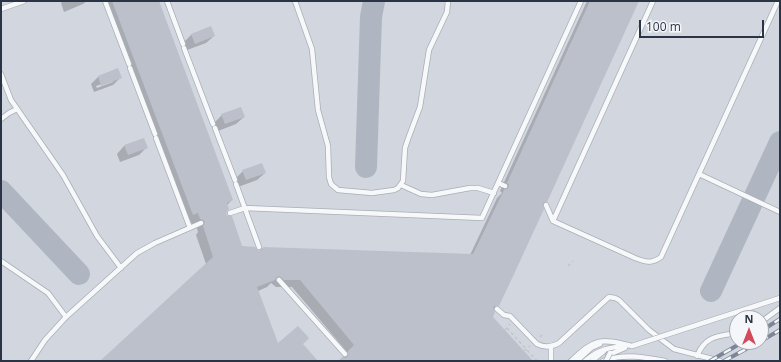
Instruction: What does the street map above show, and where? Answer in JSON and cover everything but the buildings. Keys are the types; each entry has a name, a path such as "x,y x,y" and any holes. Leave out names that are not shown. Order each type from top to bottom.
{"lane":[{"path":"1,10 24,1"},
{"path":"105,1 190,228"},
{"path":"167,1 259,247"},
{"path":"295,1 312,49 318,110 328,146 329,177 331,184 338,190 372,193 390,191 398,188 404,178 405,148 420,107 429,50 447,12 448,1"},
{"path":"230,213 245,208 482,218 581,1"},
{"path":"553,221 652,1"},
{"path":"546,205 553,221 642,261 652,262 662,255 778,1"},
{"path":"1,74 11,100 63,174 97,236 121,268"},
{"path":"1,119 17,109"},
{"path":"700,174 780,212"},
{"path":"498,183 505,186"},
{"path":"401,185 421,194 432,195 470,188 478,188 494,192"},
{"path":"31,361 45,340 66,317 121,268 147,247 201,223"},
{"path":"1,261 48,293 66,317"},
{"path":"279,280 345,354"},
{"path":"497,309 504,315 510,316 537,344 551,347 559,343 609,297 615,298 619,300 649,330 674,349 720,361"},
{"path":"593,360 600,356 780,298"},
{"path":"769,316 780,308"},
{"path":"697,356 701,346 705,342 729,334"},
{"path":"571,361 589,345 602,341 632,346"},
{"path":"577,361 591,348 599,344 615,342"},
{"path":"585,361 596,353 611,347 632,346"},
{"path":"551,347 551,361"},
{"path":"593,360 611,347"},
{"path":"603,361 610,353"},
{"path":"603,361 620,356 642,357 665,361"}],"path":[{"path":"568,266 573,261"},
{"path":"507,328 537,361"}],"shaded area":[{"path":"1,1 780,1 780,361 1,361"}],"taxiway":[{"path":"366,167 371,17 374,1"},
{"path":"711,291 780,142"},
{"path":"1,191 79,274"}],"railway":[{"path":"769,326 780,319"},
{"path":"769,336 780,330"},
{"path":"710,361 729,350"},
{"path":"724,361 744,350"}]}
